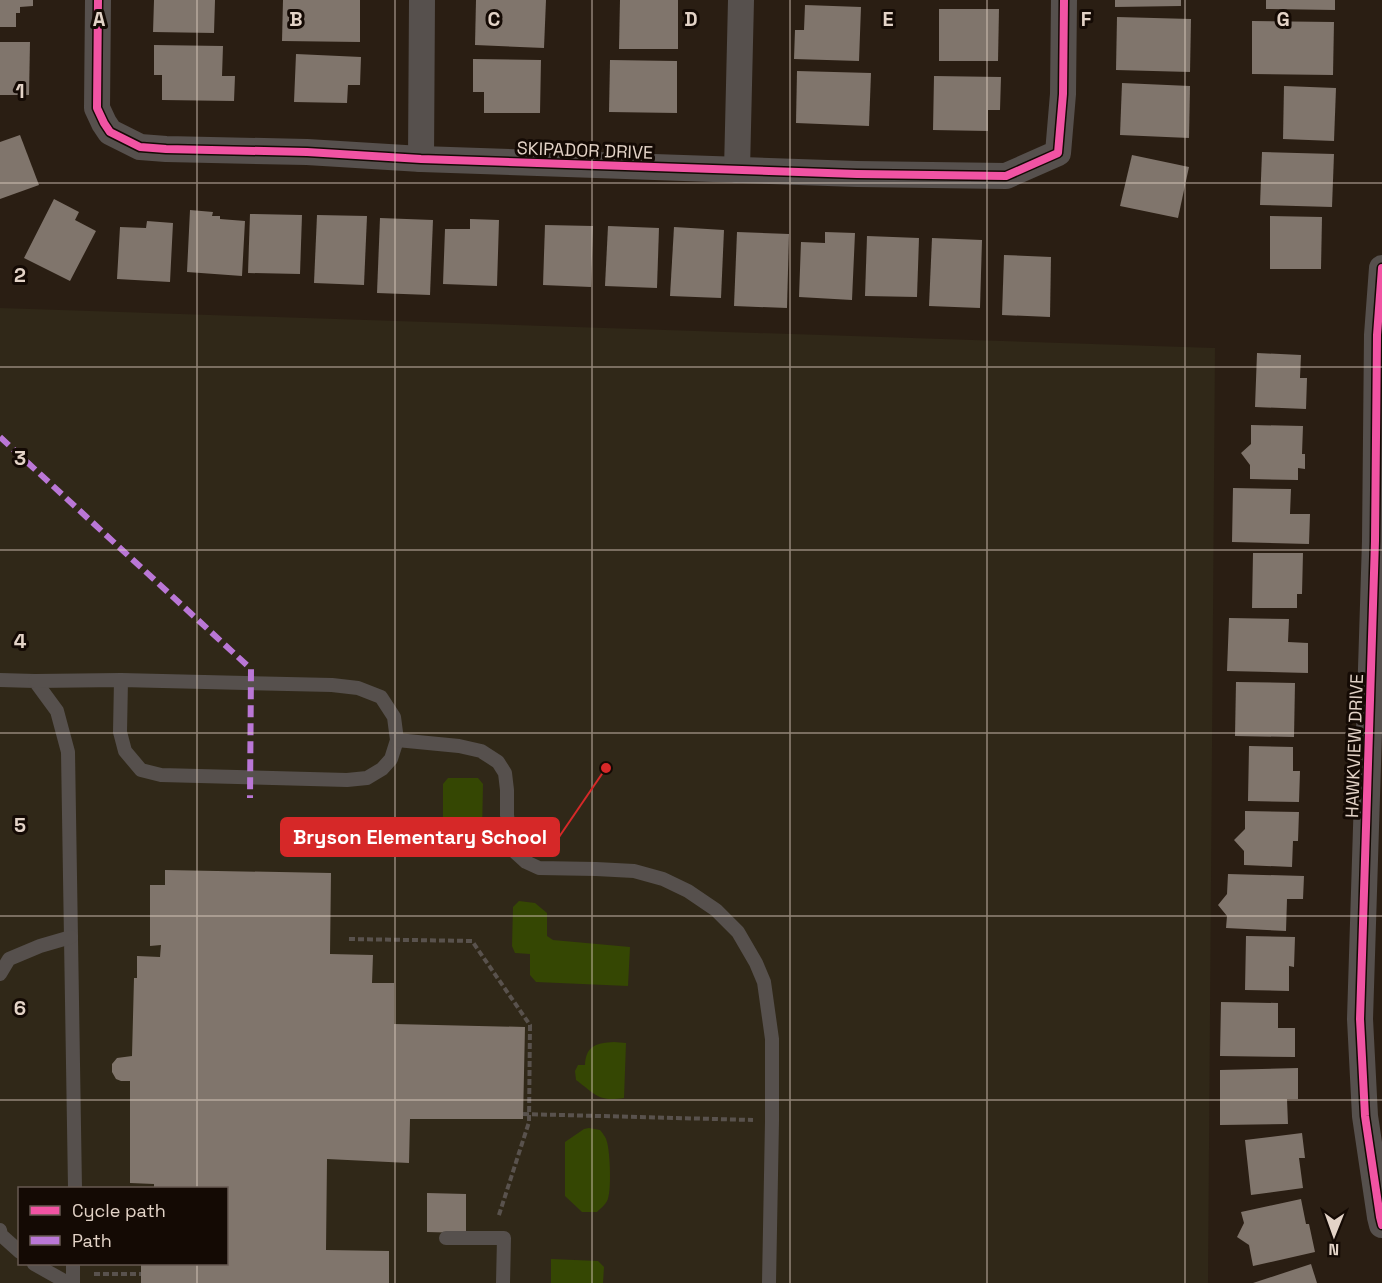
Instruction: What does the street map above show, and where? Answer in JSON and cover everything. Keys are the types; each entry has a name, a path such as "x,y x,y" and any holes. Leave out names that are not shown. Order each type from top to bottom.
{"street":[{"name":"SKIPADOR DRIVE","path":"98,0 97,108 110,132 140,147 736,170 1006,176 1058,153 1063,94 1064,0"},
{"path":"421,159 422,0"},
{"path":"736,170 741,0"},
{"name":"HAWKVIEW DRIVE","path":"1382,268 1377,335 1379,541 1360,1019 1365,1116 1382,1225"}],"lane":[{"path":"0,680 121,680 332,685 358,688 381,698 394,717 397,740 391,759 382,769 367,778 347,780 161,775 141,770 125,751 120,732 121,680"},
{"path":"35,681 57,711 68,752 75,1187"},
{"path":"397,740 459,746 481,751 498,762 505,773 510,835 515,852 526,862 539,868 634,871 663,879 688,891 716,910 738,932 764,982 772,1039 769,1283"},
{"path":"0,974 9,958 71,937"},
{"path":"0,1230 1,1235 18,1250"},
{"path":"446,1238 504,1238 503,1283"},
{"path":"40,1265 71,1276"}],"path":[{"path":"349,939 472,941 531,1025 529,1122 491,1238"},
{"path":"523,1114 772,1121"},
{"path":"71,1276 141,1274"}],"shaded area":[{"path":"0,308 1215,348 1208,1283 0,1283"}],"green space":[{"path":"448,778 478,778 483,784 482,832 443,832 443,784"},
{"path":"519,901 535,903 547,913 547,936 553,940 630,947 628,986 536,982 530,975 530,954 515,953 512,946 513,907"},
{"path":"614,1042 626,1043 624,1098 608,1099 597,1096 576,1080 575,1071 578,1065 585,1065 588,1053 594,1046"},
{"path":"589,1128 600,1130 607,1140 609,1154 609,1197 597,1212 582,1212 565,1196 565,1142"},
{"path":"551,1259 598,1261 604,1267 603,1283 551,1283"}],"building":[{"path":"0,0 33,0 33,6 20,7 20,13 16,13 16,27 0,27"},
{"path":"154,0 215,0 214,33 153,32"},
{"path":"283,0 360,0 360,42 282,41"},
{"path":"476,0 546,0 544,48 475,45"},
{"path":"620,0 678,0 678,49 619,49"},
{"path":"1115,0 1181,0 1181,6 1115,7"},
{"path":"1266,0 1335,0 1335,10 1266,9"},
{"path":"805,5 861,7 859,61 794,59 795,30 804,30"},
{"path":"939,9 999,9 998,61 939,61"},
{"path":"1117,17 1191,19 1190,72 1116,70"},
{"path":"1252,21 1334,22 1333,75 1252,74"},
{"path":"0,42 30,42 29,95 0,95"},
{"path":"154,45 223,46 222,76 235,76 234,101 162,100 162,75 154,75"},
{"path":"296,54 361,57 360,85 348,85 347,103 294,102"},
{"path":"473,59 541,60 540,113 484,113 484,92 473,92"},
{"path":"610,60 677,61 677,113 609,112"},
{"path":"797,71 871,73 869,126 796,123"},
{"path":"934,76 1001,77 1000,110 988,110 988,131 933,130"},
{"path":"1122,83 1190,86 1189,138 1120,135"},
{"path":"1284,86 1336,88 1334,141 1283,139"},
{"path":"20,135 39,185 0,199 0,142"},
{"path":"1262,152 1334,154 1332,207 1260,205"},
{"path":"1132,155 1189,167 1178,218 1120,206"},
{"path":"54,199 79,212 75,220 96,231 70,281 24,258"},
{"path":"190,210 213,212 212,216 220,216 220,219 245,221 242,276 187,272"},
{"path":"250,214 302,215 300,274 248,273"},
{"path":"317,215 367,216 364,285 314,283"},
{"path":"1270,216 1322,217 1321,269 1270,269"},
{"path":"380,218 433,220 430,295 377,293"},
{"path":"470,219 499,220 497,286 443,284 445,229 470,229"},
{"path":"147,221 173,223 170,282 117,279 120,227 146,228"},
{"path":"545,225 593,226 591,287 543,285"},
{"path":"608,226 659,228 657,288 605,286"},
{"path":"674,227 724,230 721,298 670,296"},
{"path":"737,232 789,234 787,308 734,306"},
{"path":"825,232 855,233 852,300 799,297 801,242 825,243"},
{"path":"867,236 919,238 917,297 865,296"},
{"path":"932,238 982,240 980,308 929,306"},
{"path":"1004,255 1051,257 1050,317 1002,315"},
{"path":"1257,353 1301,355 1300,378 1307,378 1306,409 1255,407"},
{"path":"1251,425 1303,426 1302,454 1305,454 1305,469 1298,468 1298,480 1250,479 1250,465 1241,453 1251,444"},
{"path":"1233,488 1291,489 1290,514 1310,514 1309,544 1232,542"},
{"path":"1253,553 1303,553 1302,594 1297,594 1297,608 1252,608"},
{"path":"1229,618 1289,619 1288,642 1308,643 1308,673 1227,671"},
{"path":"1236,682 1295,683 1294,737 1235,736"},
{"path":"1249,746 1293,747 1293,771 1300,771 1299,802 1248,801"},
{"path":"1245,811 1299,812 1298,841 1293,841 1292,867 1244,865 1244,851 1234,840 1245,829"},
{"path":"165,870 331,873 330,954 373,955 372,983 394,983 394,1024 525,1027 523,1119 410,1119 409,1163 327,1159 326,1250 389,1251 389,1283 141,1283 141,1265 228,1265 228,1187 154,1187 154,1184 130,1183 130,1081 116,1079 112,1072 112,1064 117,1058 132,1056 134,978 137,978 137,956 160,957 161,945 150,946 150,885 165,885"},
{"path":"1228,874 1304,876 1303,899 1287,899 1286,931 1226,928 1227,916 1218,905 1227,894"},
{"path":"1246,936 1295,937 1294,967 1289,966 1289,991 1245,990"},
{"path":"1221,1002 1278,1003 1278,1028 1295,1028 1295,1057 1220,1056"},
{"path":"1298,1068 1298,1099 1287,1099 1288,1124 1220,1125 1220,1070"},
{"path":"1302,1133 1305,1158 1299,1158 1303,1188 1251,1195 1245,1140"},
{"path":"427,1193 466,1194 466,1233 427,1232"},
{"path":"1301,1199 1315,1252 1253,1266 1249,1245 1237,1237 1244,1223 1241,1212"},
{"path":"1311,1264 1317,1283 1253,1283"}],"marked path":[{"path":"0,437 251,669 250,798"}],"cycle path":[{"path":"98,0 97,108 110,132 140,147 857,174 1006,176 1058,153 1063,94 1064,0"},
{"path":"1382,268 1377,335 1375,541 1360,1019 1365,1116 1382,1225"}],"place":[{"name":"Bryson Elementary School","path":"606,768"}]}
